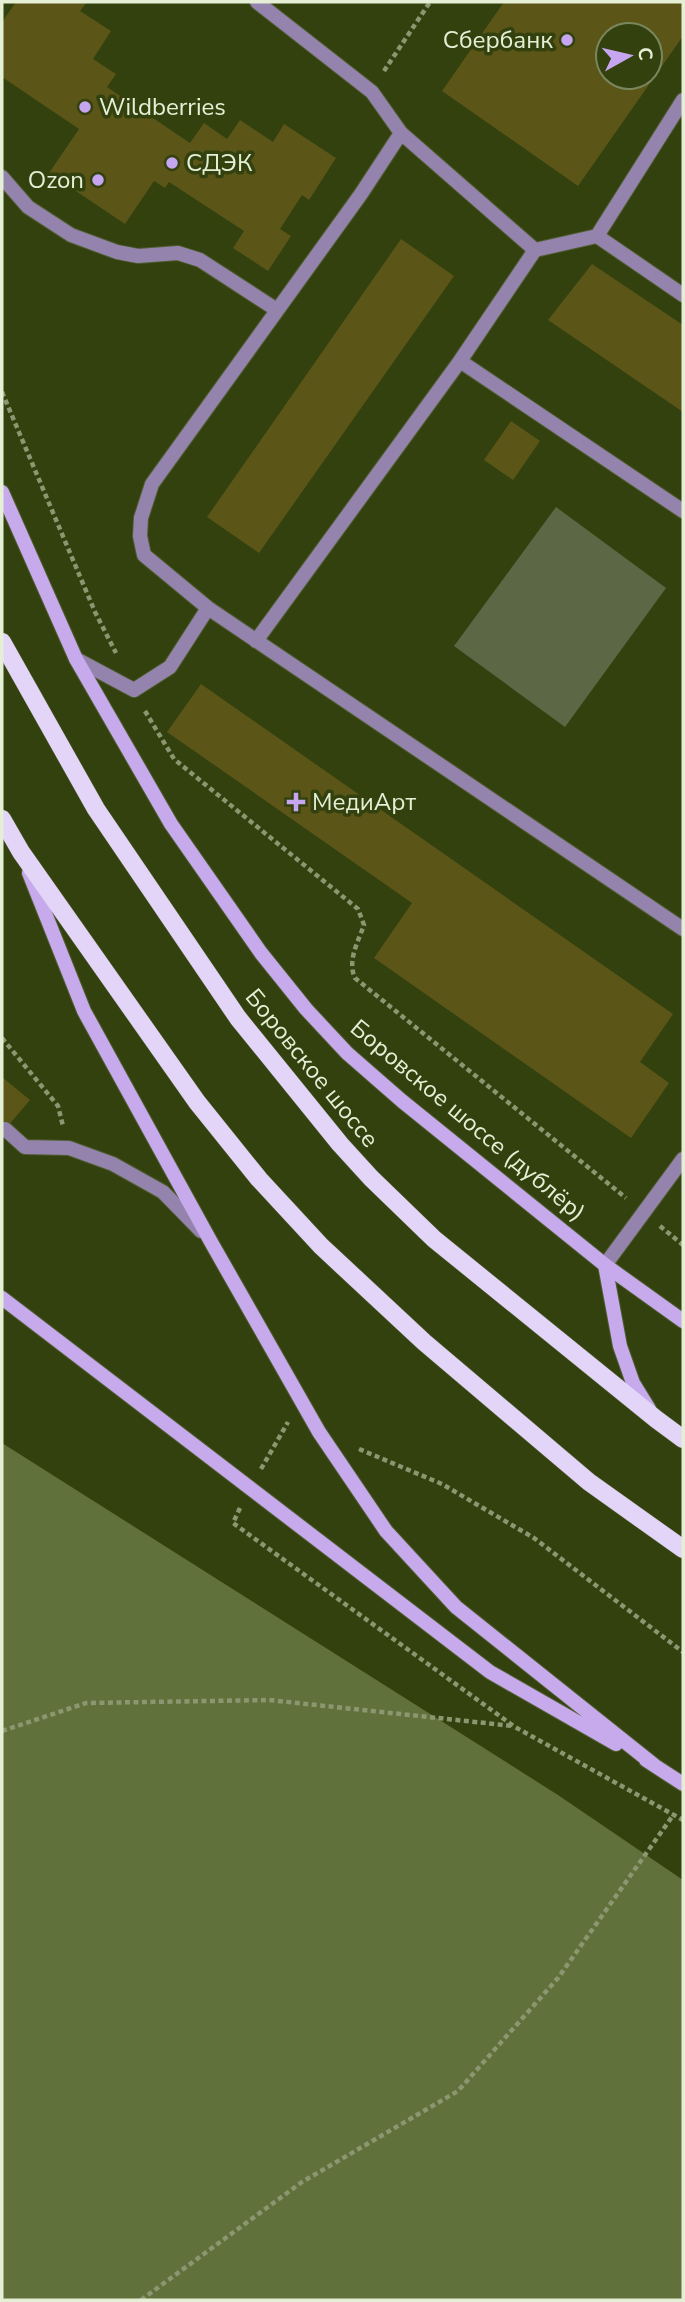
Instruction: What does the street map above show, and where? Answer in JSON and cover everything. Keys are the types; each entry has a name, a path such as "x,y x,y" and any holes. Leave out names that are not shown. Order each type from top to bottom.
{"main road":[{"name":"Боровское шоссе","path":"2,642 96,809 238,1018 340,1144 434,1239 683,1439"},
{"path":"2,819 21,852 197,1102 259,1179 321,1246 424,1342 589,1482 683,1549"}],"street":[{"name":"Боровское шоссе (дублёр)","path":"2,492 76,659 172,824 261,953 306,1009 347,1053 402,1101 606,1265 683,1321"},
{"path":"21,852 84,1011 319,1432 386,1531 456,1607 654,1765"},
{"path":"606,1265 620,1346 632,1383 656,1419"},
{"path":"2,1298 490,1672 683,1784"}],"lane":[{"path":"257,2 372,92 401,133 534,250"},
{"path":"256,641 460,361 534,250 597,236 683,100"},
{"path":"401,133 152,484 141,519 140,536 144,555 208,607 256,641 683,929"},
{"path":"2,177 28,207 71,235 117,252 138,256 178,253 200,260 277,310"},
{"path":"597,236 683,295"},
{"path":"460,361 683,511"},
{"path":"76,659 134,690 170,667 208,607"},
{"path":"5,1129 25,1147 69,1148 113,1164 163,1192 211,1242"},
{"path":"606,1265 683,1159"}],"path":[{"path":"372,92 430,2"},
{"path":"2,392 95,611 134,690 174,760 358,909 364,925 351,969 355,978 683,1245"},
{"path":"2,1038 58,1106 69,1148"},
{"path":"319,1432 442,1484 534,1538 683,1652"},
{"path":"2,1731 86,1703 269,1700 515,1727"},
{"path":"141,2300 302,2182 458,2091 558,1978 674,1814"}],"green space":[{"path":"556,507 666,588 565,727 454,646"},
{"path":"2,1443 558,1795 683,1880 683,2300 2,2300"}],"building":[{"path":"16,2 87,2 80,11 111,31 93,59 116,74 107,87 190,143 204,123 227,139 240,120 273,142 284,124 336,158 309,200 302,195 280,229 291,236 268,271 233,248 244,231 169,182 165,188 154,181 125,224 49,173 79,129 2,77 2,22"},
{"path":"504,2 683,2 683,36 664,63 664,21 594,21 594,91 644,91 578,186 442,91"},
{"path":"401,239 454,276 259,553 207,517"},
{"path":"592,264 683,325 683,412 548,320"},
{"path":"511,421 540,441 513,480 484,460"},
{"path":"201,684 673,1014 640,1062 669,1083 631,1138 374,958 412,903 167,732"},
{"path":"2,1077 30,1100 2,1133"}],"place":[{"name":"Сбербанк","path":"567,40"},
{"name":"Wildberries","path":"85,107"},
{"name":"СДЭК","path":"172,163"},
{"name":"Ozon","path":"98,180"},
{"name":"МедиАрт","path":"296,802"}]}
